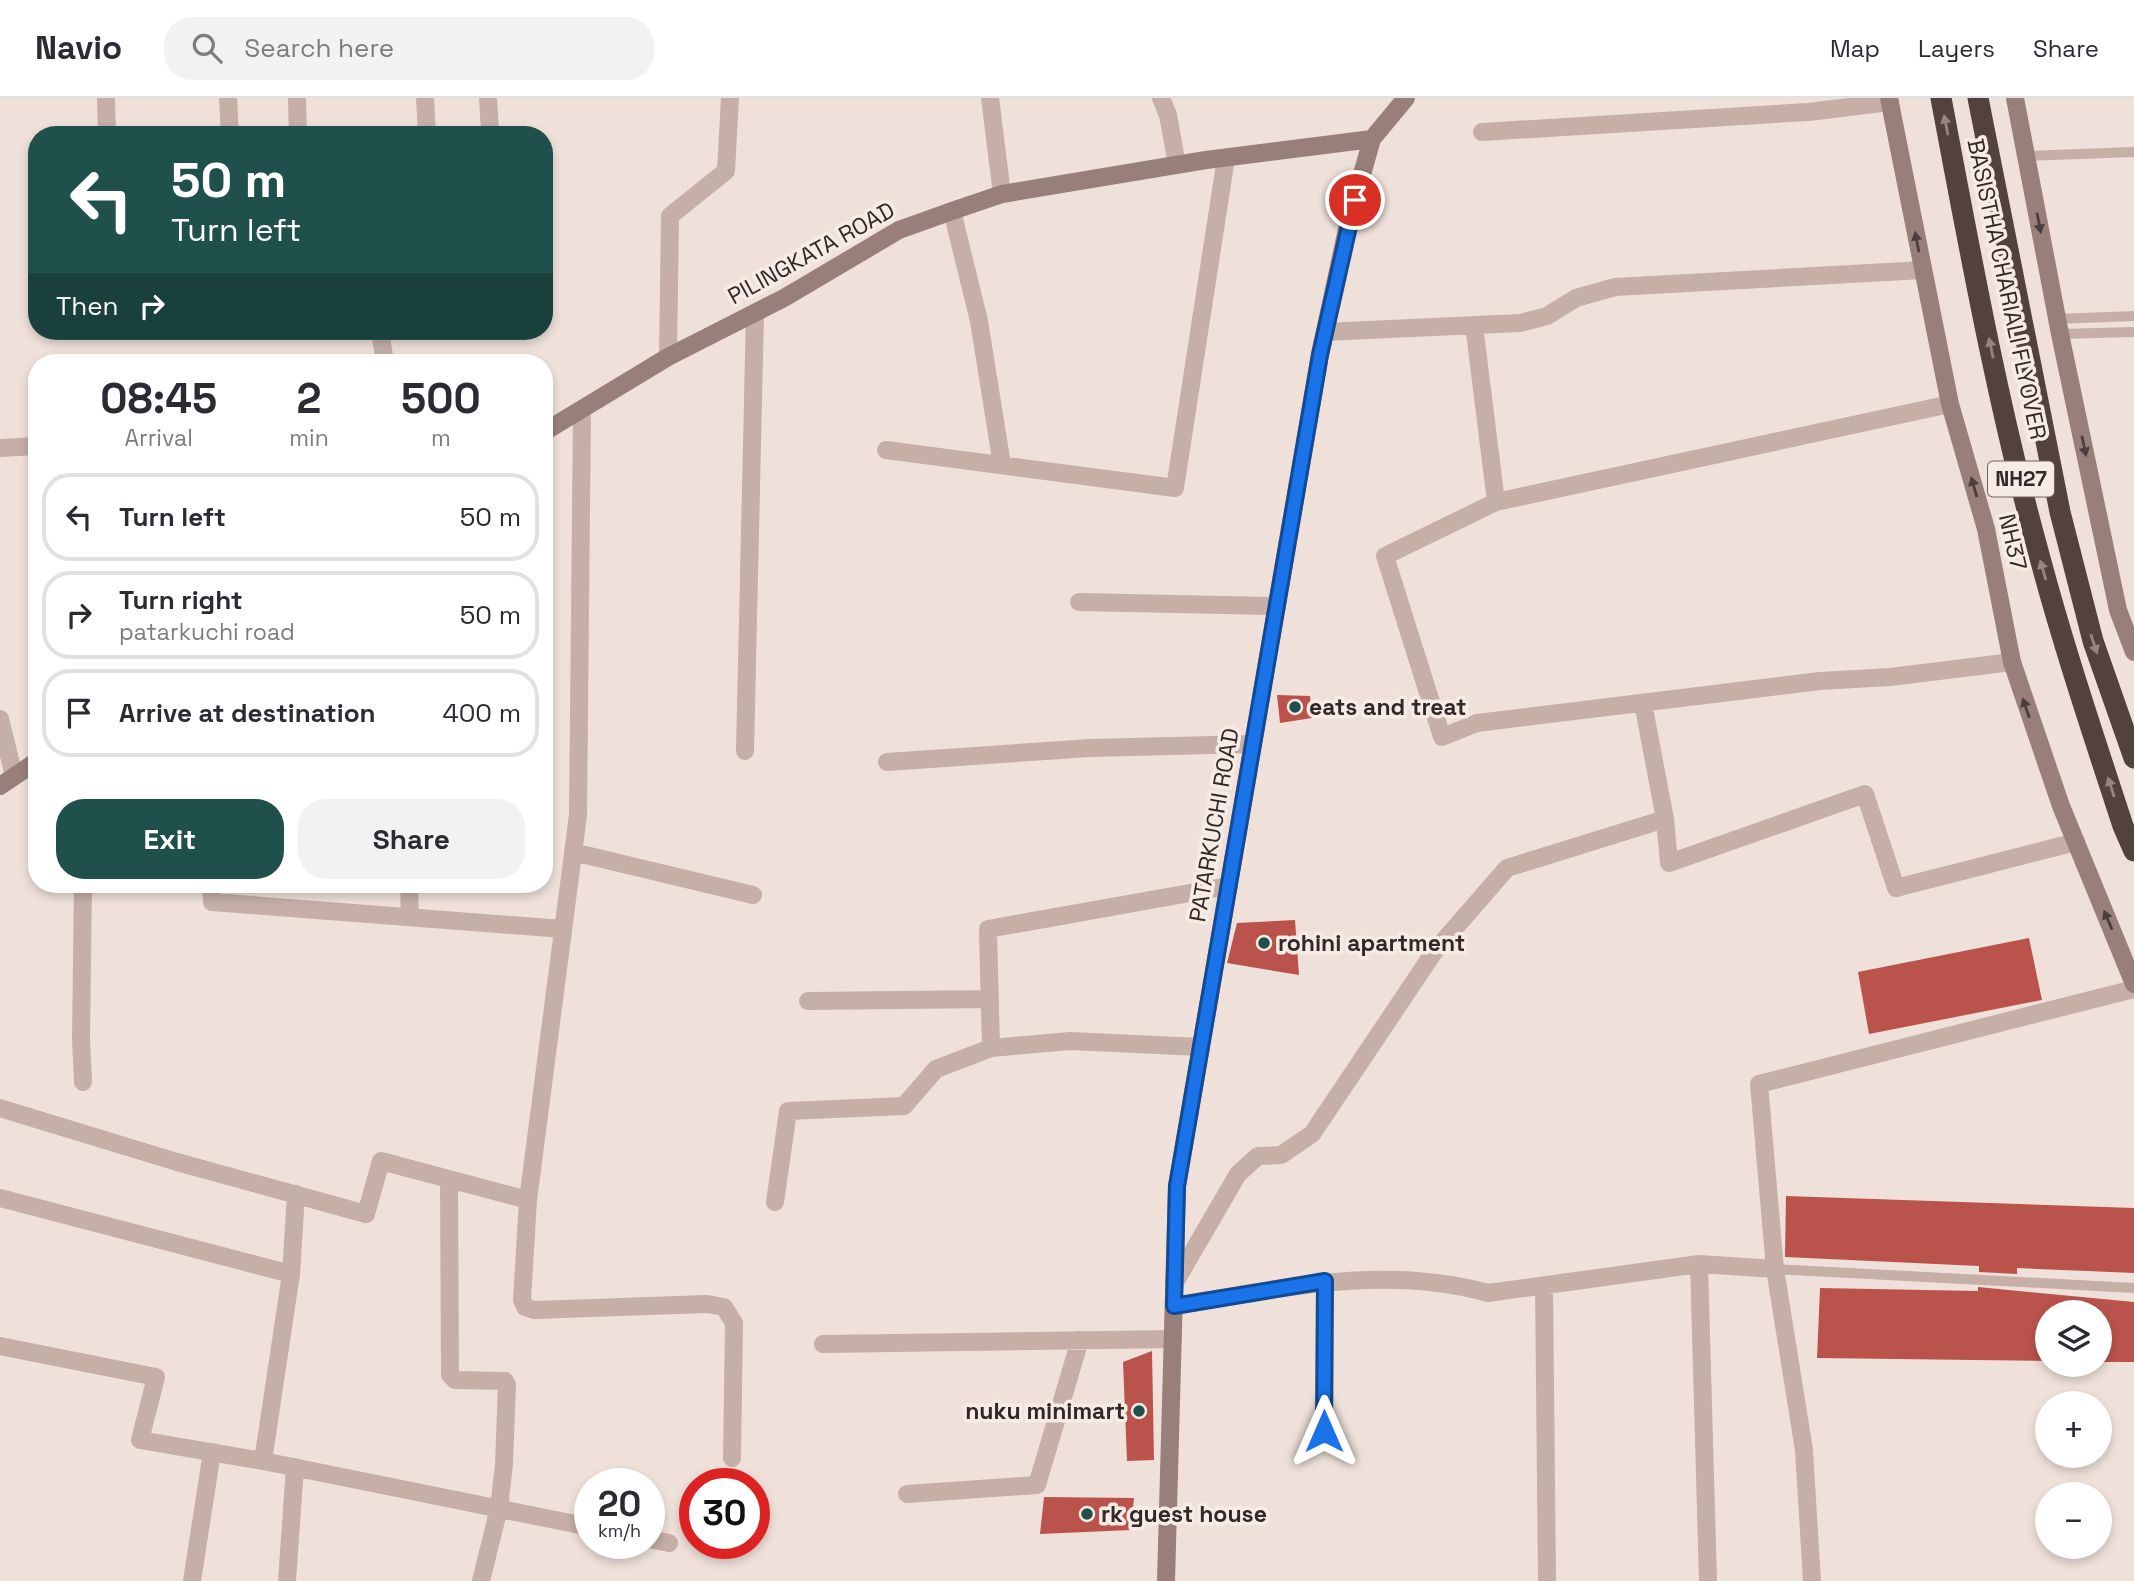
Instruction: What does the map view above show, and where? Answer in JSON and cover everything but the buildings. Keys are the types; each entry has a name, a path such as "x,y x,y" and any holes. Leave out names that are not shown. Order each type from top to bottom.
{"highway":[{"name":"BASISTHA CHARIALI FLYOVER","path":"1941,98 1987,332 2039,556 2068,657 2123,826 2134,851"},
{"name":"BASISTHA CHARIALI FLYOVER","path":"1978,98 2060,512 2093,641 2134,758"}],"street":[{"path":"106,98 107,126"},
{"path":"228,98 230,126"},
{"path":"298,98 298,126"},
{"path":"425,98 427,126"},
{"path":"488,98 490,126"},
{"path":"668,356 670,216 726,171 730,98"},
{"path":"990,98 1002,194"},
{"path":"1161,98 1168,115 1177,165"},
{"name":"PATARKUCHI ROAD","path":"1166,1581 1177,1186 1325,332 1349,220 1372,139 1406,98"},
{"path":"2015,98 2118,610 2134,652"},
{"path":"1482,132 1808,112 1889,100"},
{"name":"NH37","path":"1889,100 1950,404 1986,529 2012,662 2076,842 2134,984"},
{"name":"PILINGKATA ROAD","path":"553,427 668,356 755,313 899,230 953,211 1002,194 1177,165 1372,139"},
{"path":"886,450 1175,488 1226,158"},
{"path":"953,211 979,321 1002,466"},
{"path":"1325,332 1520,323 1547,316 1576,298 1615,287 1923,270"},
{"path":"746,751 755,313"},
{"path":"1474,326 1496,502"},
{"path":"1950,404 1496,502 1385,556 1442,737 1477,723 2012,662"},
{"path":"582,409 578,815 528,1200 522,1300 525,1307 534,1310 707,1304 724,1307 734,1323 732,1458"},
{"path":"0,448 28,446"},
{"path":"1079,601 1277,606"},
{"path":"1643,703 1665,819 1669,863 1865,794 1896,888 2076,842"},
{"path":"0,719 7,781 28,767"},
{"path":"887,762 1090,748 1253,744"},
{"path":"1174,1284 1238,1174 1258,1156 1281,1155 1312,1134 1434,952 1507,868 1665,819"},
{"path":"573,852 753,895"},
{"path":"991,1048 988,929 1229,887"},
{"path":"83,893 83,1082"},
{"path":"212,893 212,902 563,929"},
{"path":"409,893 410,917"},
{"path":"1812,1581 1804,1450 1775,1269 1759,1084 2134,989"},
{"path":"808,1001 990,999"},
{"path":"775,1202 788,1111 904,1106 936,1069 991,1048 1070,1041 1201,1047"},
{"path":"0,1108 177,1162 366,1214 381,1161 528,1200"},
{"path":"449,1179 450,1375 455,1380 497,1380 505,1381 508,1385 499,1508 481,1581"},
{"path":"263,1461 291,1274 296,1194"},
{"path":"0,1198 291,1274"},
{"path":"1174,1306 1325,1281 1395,1279 1458,1285 1488,1293 1699,1264 1775,1269"},
{"path":"1699,1264 1708,1581"},
{"path":"1324,1431 1325,1281"},
{"path":"1544,1285 1547,1581"},
{"path":"823,1344 1173,1339"},
{"path":"907,1494 1037,1485 1080,1340"},
{"path":"0,1346 156,1377 140,1440 295,1467 574,1524"},
{"path":"192,1581 212,1452"},
{"path":"288,1581 295,1467"},
{"path":"665,1542 669,1543"}],"lane":[{"path":"2027,156 2134,152"},
{"path":"2059,326 2134,316"},
{"path":"2059,326 2134,332"},
{"path":"1775,1269 2134,1288"}],"place":[{"name":"eats and treat","path":"1295,707"},
{"name":"rohini apartment","path":"1264,943"},
{"name":"nuku minimart","path":"1139,1411"},
{"name":"rk guest house","path":"1087,1514"}],"route":[{"path":"1324,1431 1325,1281 1174,1306 1174,1284 1177,1186 1320,355 1355,200"}]}
